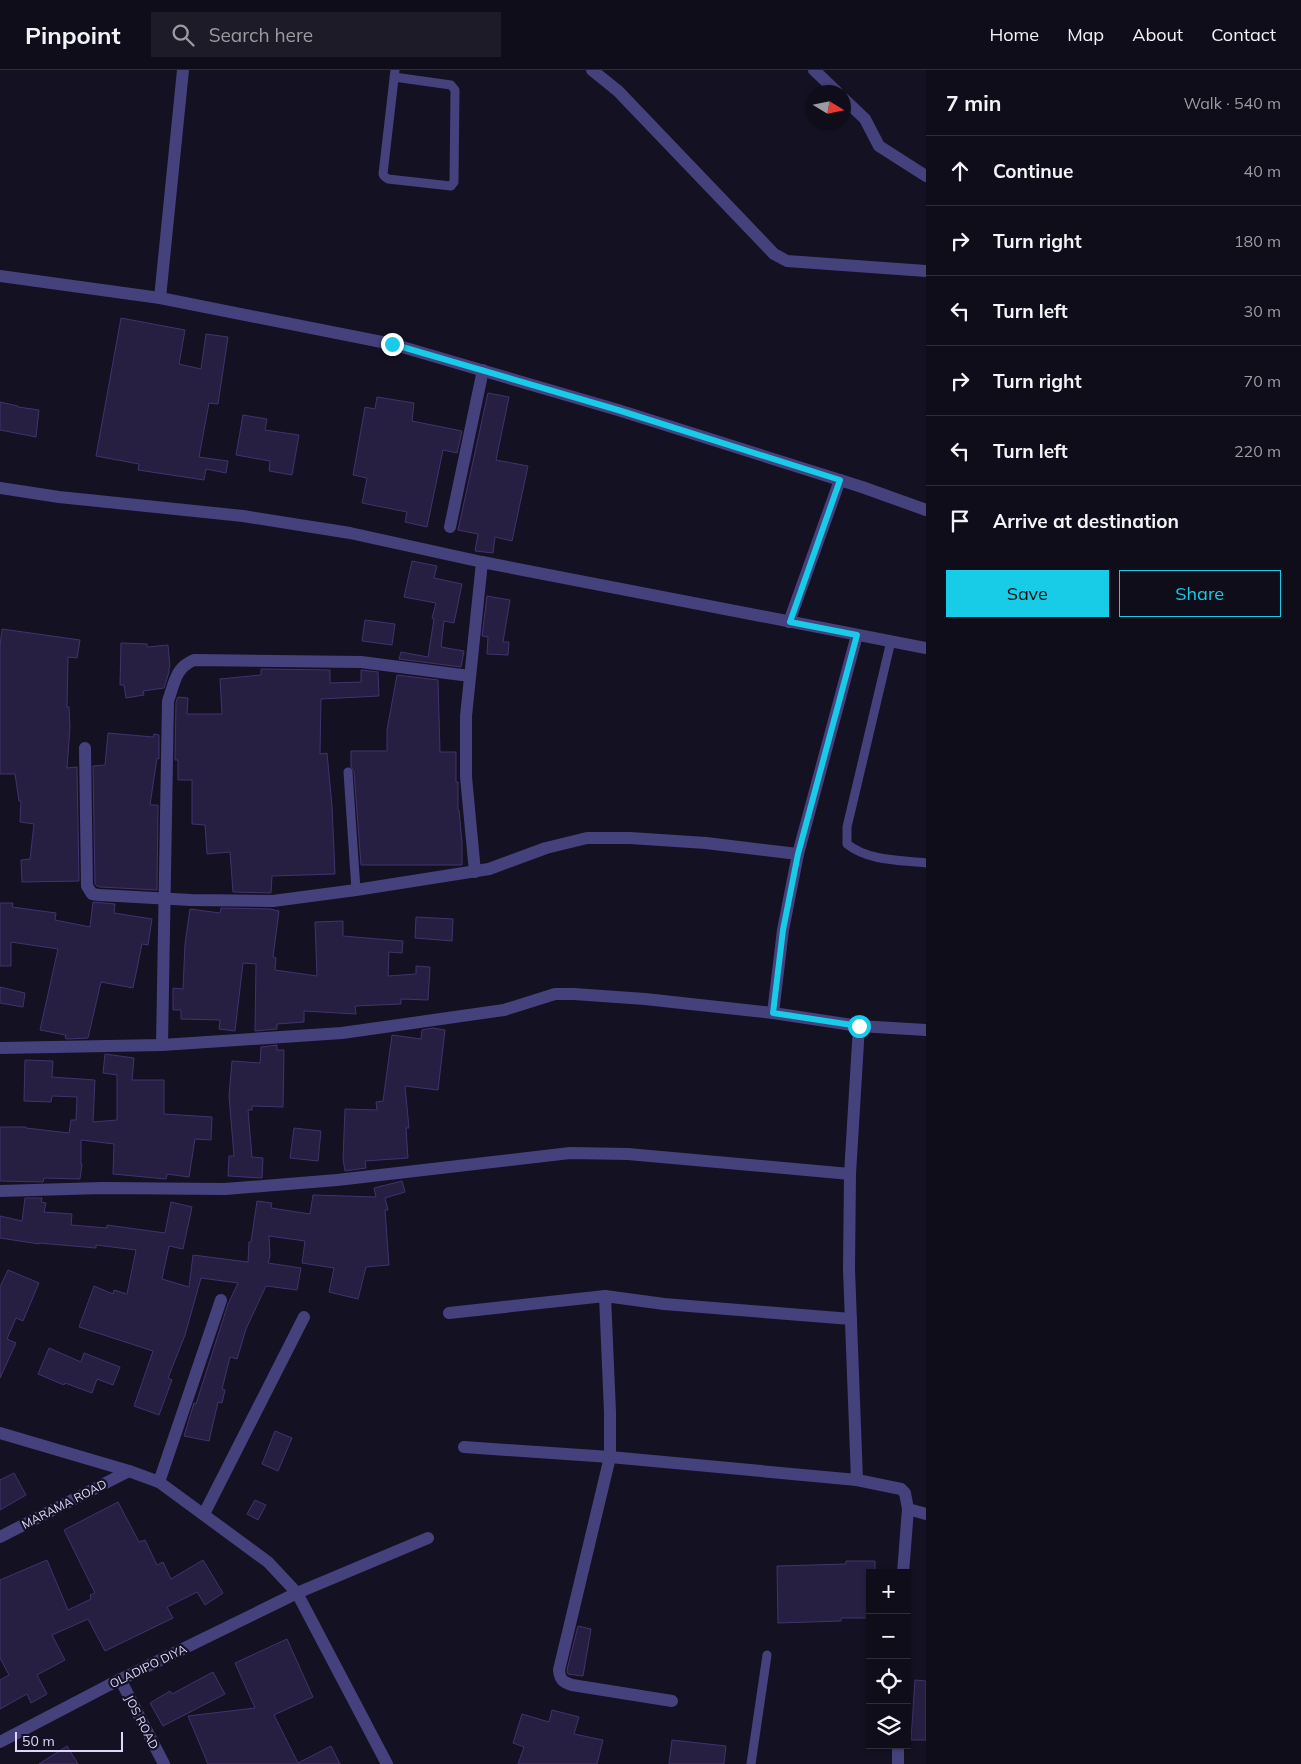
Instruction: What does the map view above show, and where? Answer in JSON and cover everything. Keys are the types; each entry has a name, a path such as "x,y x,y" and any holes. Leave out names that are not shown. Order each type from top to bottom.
{"street":[{"path":"160,298 183,70"},
{"path":"592,70 618,91 774,254 787,261 926,271"},
{"path":"814,70 830,85"},
{"path":"851,106 865,119 879,146 926,176"},
{"path":"0,276 160,298 392,344 618,410 840,480 926,510"},
{"path":"450,527 483,370"},
{"path":"790,622 840,480"},
{"path":"0,488 59,497 243,516 350,533 482,562 926,648"},
{"path":"475,872 466,777 466,716 482,562"},
{"path":"773,1013 783,930 798,854 857,635"},
{"path":"162,1045 168,701 178,672 185,664 194,660 361,662 470,676"},
{"path":"85,748 87,886 92,894 99,896 191,900 273,900 475,872 489,869 546,848 587,838 630,838 706,843 798,854"},
{"path":"0,1048 162,1045 342,1033 504,1010 555,994 645,999 773,1013 859,1026 926,1030"},
{"path":"857,1480 849,1269 850,1174 859,1026"},
{"path":"0,1191 102,1188 225,1189 337,1180 570,1153 628,1154 850,1174"},
{"path":"449,1313 605,1296 664,1304 851,1319"},
{"path":"605,1296 610,1457 559,1670 559,1678 572,1684 672,1701"},
{"path":"159,1482 221,1300"},
{"path":"204,1514 304,1317"},
{"path":"0,1433 129,1471 159,1482 268,1562 297,1593 387,1764"},
{"path":"464,1447 610,1457 857,1480 901,1489 905,1493 908,1510 903,1569"},
{"name":"MARAMA ROAD","path":"0,1538 129,1471"},
{"path":"908,1510 926,1514"},
{"name":"OLADIPO DIYA","path":"0,1742 120,1679 297,1593 428,1538"},
{"name":"JOS ROAD","path":"120,1679 164,1764"},
{"path":"898,1749 898,1764"}],"lane":[{"path":"394,73 451,85 455,90 454,182 451,186 388,180 384,176 394,73"},
{"path":"891,641 847,827 847,844 855,850 871,856 926,863"},
{"path":"348,772 356,890"},
{"path":"751,1764 767,1655"}],"building":[{"path":"121,318 185,330 179,364 201,369 206,334 228,337 218,404 209,403 199,457 228,461 226,473 206,469 204,480 138,470 139,464 96,456"},
{"path":"488,393 509,397 496,460 528,466 512,541 495,537 493,553 475,551 478,534 458,530"},
{"path":"377,397 414,403 412,421 462,431 457,453 443,450 427,527 405,522 407,512 362,503 367,478 353,475 365,407 375,409"},
{"path":"0,402 39,410 36,437 0,430"},
{"path":"243,415 267,419 265,430 299,435 292,475 269,471 270,461 236,455"},
{"path":"412,561 437,566 434,578 462,584 454,623 444,621 441,647 464,651 461,667 399,659 401,652 428,657 434,619 432,618 436,603 404,597"},
{"path":"487,596 510,600 503,642 509,642 508,655 487,654 488,637 482,636"},
{"path":"365,620 395,624 392,645 362,641"},
{"path":"2,629 80,640 77,658 68,657 67,707 69,707 70,727 67,768 77,767 79,881 22,882 21,860 30,859 34,824 20,822 21,801 19,801 15,774 0,774 0,646"},
{"path":"121,643 147,644 147,647 168,645 170,667 164,688 143,691 144,695 126,698 124,685 120,685"},
{"path":"261,669 330,670 330,683 361,682 361,670 378,672 379,696 321,699 320,754 327,753 335,874 272,876 271,893 233,892 230,852 207,854 205,825 192,824 192,780 178,780 178,760 175,760 176,702 178,697 188,698 187,714 222,714 220,679 261,675"},
{"path":"397,675 438,680 440,752 456,752 456,782 458,782 462,865 361,865 351,751 387,751 387,730"},
{"path":"108,733 153,737 154,734 159,735 159,759 157,758 150,805 158,805 157,890 100,887 95,884 93,766 105,765"},
{"path":"93,902 115,904 114,913 152,919 148,945 142,944 133,988 101,982 88,1038 67,1039 65,1038 66,1035 40,1030 58,949 11,942 11,966 0,966 0,903 13,903 12,907 56,913 55,920 90,927"},
{"path":"221,908 270,909 279,911 273,957 276,958 275,970 317,976 315,922 343,921 343,936 403,941 402,953 389,952 388,976 416,974 416,966 430,967 428,1000 401,999 401,1004 355,1006 356,1014 304,1011 304,1022 277,1024 277,1029 255,1031 256,964 243,963 235,1031 219,1029 220,1020 181,1019 181,1010 173,1010 173,988 183,989 185,944 190,909 220,913"},
{"path":"416,917 453,919 452,941 415,938"},
{"path":"0,987 25,993 23,1007 0,1003"},
{"path":"433,1028 445,1030 438,1090 405,1086 409,1128 406,1128 408,1158 365,1161 366,1168 345,1171 343,1159 345,1109 377,1110 376,1102 383,1101 392,1035 421,1039 422,1030"},
{"path":"277,1045 277,1050 284,1050 283,1107 252,1106 252,1110 248,1110 252,1157 263,1158 262,1178 228,1176 229,1156 234,1156 229,1096 232,1061 260,1063 261,1047"},
{"path":"105,1054 134,1058 132,1080 164,1080 164,1114 212,1117 211,1140 195,1139 189,1177 167,1174 166,1179 113,1174 114,1144 81,1140 82,1164 80,1179 44,1178 43,1182 0,1181 0,1127 26,1127 69,1133 71,1120 76,1120 77,1097 52,1096 51,1102 24,1101 25,1060 53,1061 52,1077 95,1080 93,1122 117,1120 117,1075 103,1073"},
{"path":"294,1128 321,1131 318,1161 290,1158"},
{"path":"402,1181 405,1192 385,1198 388,1210 385,1210 389,1265 366,1267 358,1299 329,1292 334,1268 302,1263 305,1241 269,1236 270,1256 268,1263 301,1268 297,1290 266,1286 246,1329 237,1359 230,1357 222,1389 225,1390 222,1403 218,1402 209,1441 184,1436 228,1304 238,1283 201,1278 185,1335 168,1378 172,1380 159,1415 134,1406 153,1351 79,1327 94,1286 113,1294 114,1290 127,1294 136,1250 96,1245 96,1248 39,1244 0,1238 0,1216 22,1221 25,1198 42,1198 41,1202 46,1203 44,1212 72,1214 71,1225 107,1228 107,1225 165,1233 171,1202 192,1207 183,1249 169,1246 162,1279 189,1287 193,1255 248,1262 249,1242 251,1242 257,1201 272,1203 271,1208 310,1214 313,1195 376,1197 374,1188"},
{"path":"8,1270 39,1283 23,1321 16,1318 7,1339 16,1343 0,1378 0,1287"},
{"path":"49,1348 81,1362 84,1353 120,1367 113,1385 97,1379 92,1393 65,1383 64,1385 38,1374"},
{"path":"275,1431 292,1438 278,1471 262,1464"},
{"path":"14,1473 26,1495 0,1510 0,1480"},
{"path":"255,1500 266,1505 258,1520 247,1514"},
{"path":"118,1502 139,1542 145,1540 157,1565 163,1562 171,1579 203,1560 223,1593 205,1605 197,1592 167,1607 173,1618 105,1651 88,1619 52,1635 65,1660 37,1675 47,1694 31,1703 27,1694 0,1709 0,1680 9,1675 0,1658 0,1580 47,1560 68,1610 91,1599 90,1595 95,1593 64,1530"},
{"path":"846,1561 875,1561 875,1569 866,1569 866,1618 841,1618 841,1621 778,1623 777,1566 846,1564"},
{"path":"578,1626 591,1629 583,1676 568,1674 567,1670"},
{"path":"287,1639 313,1697 274,1715 298,1763 331,1746 340,1764 208,1764 188,1716 255,1708 235,1663"},
{"path":"213,1672 225,1694 163,1726 150,1703 170,1691 172,1694"},
{"path":"915,1680 926,1681 926,1740 911,1740"},
{"path":"552,1710 579,1717 574,1734 603,1740 597,1764 518,1764 524,1747 513,1743 522,1714 549,1722"},
{"path":"672,1740 726,1746 724,1764 669,1764"},
{"path":"67,1746 78,1764 39,1764"}],"route":[{"path":"392,344 618,410 840,480 790,622 857,635 798,854 783,930 773,1013 859,1026"}]}
